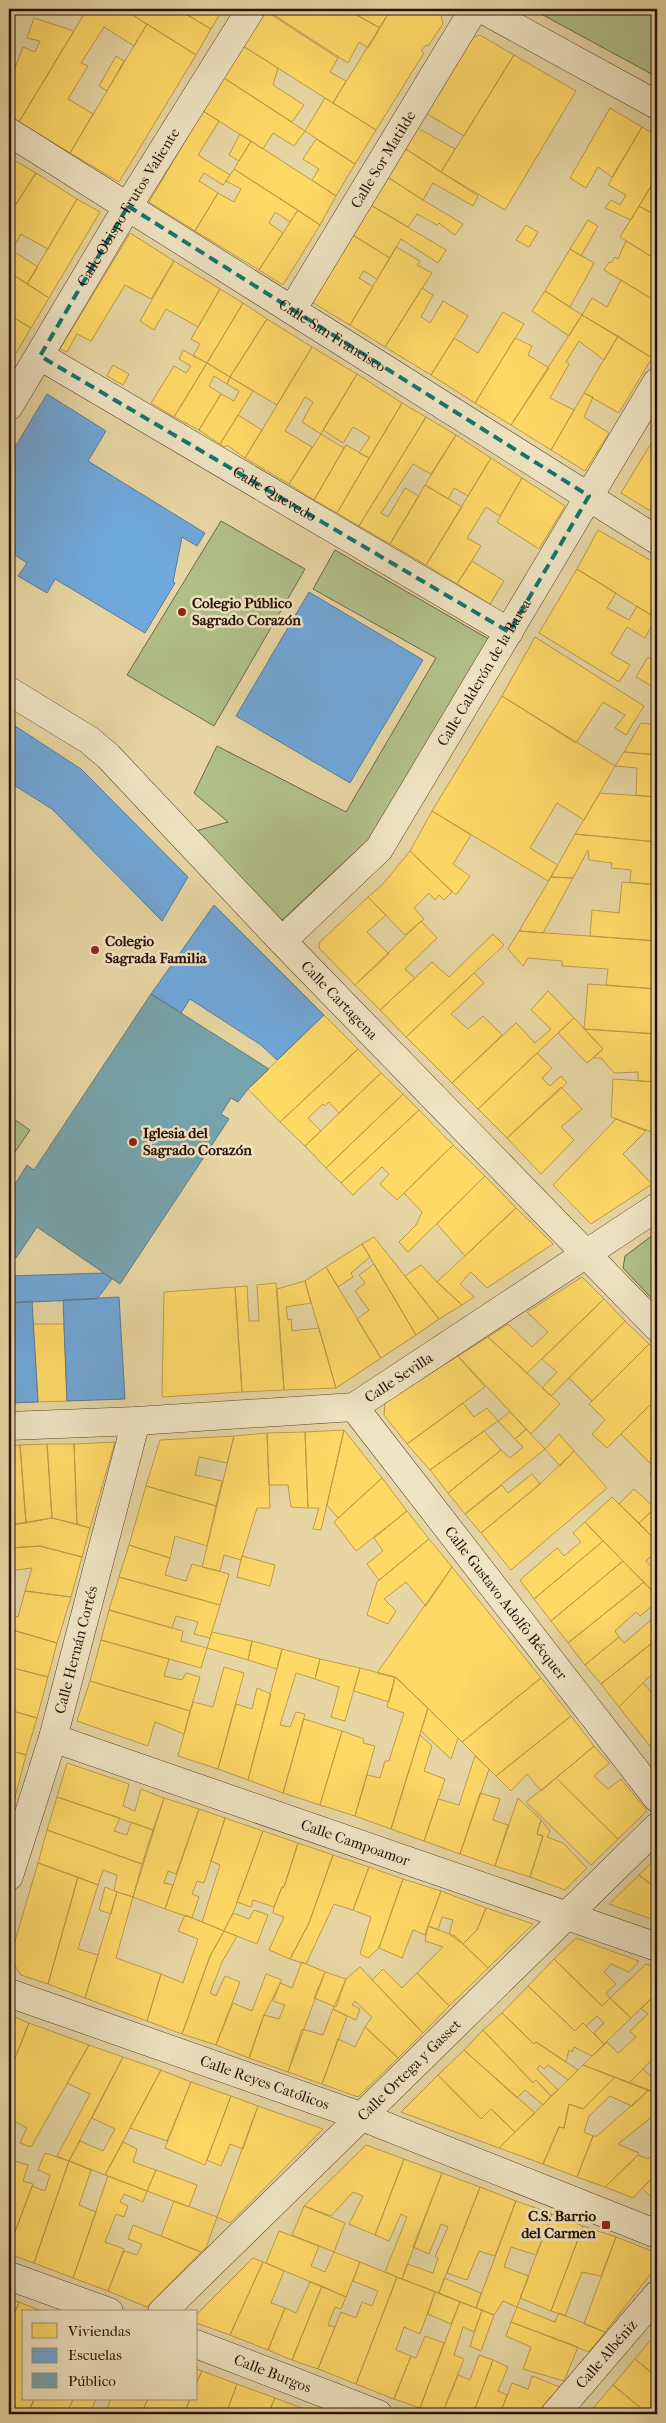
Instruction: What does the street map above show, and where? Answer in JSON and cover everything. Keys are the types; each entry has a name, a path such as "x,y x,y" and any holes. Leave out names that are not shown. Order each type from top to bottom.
{"street":[{"name":"Calle Obispo Frutos Valiente","path":"9,406 128,206 251,9"},
{"name":"Calle Sor Matilde","path":"292,310 474,9"},
{"path":"482,9 657,105"},
{"name":"Calle San Francisco","path":"9,132 657,540"},
{"name":"Calle Quevedo","path":"40,356 509,632"},
{"name":"Calle Calderón de la Barca","path":"282,941 379,850 657,382"},
{"name":"Calle Cartagena","path":"9,691 89,740 108,756 282,941 657,1327"},
{"name":"Calle Sevilla","path":"9,1426 136,1422 354,1407 657,1207"},
{"name":"Calle Gustavo Adolfo Bécquer","path":"354,1407 657,1798"},
{"name":"Calle Hernán Cortés","path":"9,1876 53,1738 136,1422"},
{"name":"Calle Campoamor","path":"53,1738 566,1914 657,1948"},
{"name":"Calle Ortega y Gasset","path":"164,2310 566,1914 657,1827"},
{"name":"Calle Reyes Católicos","path":"9,1993 360,2116 657,2234"},
{"path":"9,2276 103,2310"},
{"name":"Calle Albéniz","path":"555,2414 657,2295"},
{"name":"Calle Burgos","path":"198,2345 378,2414"}],"highlighted area":[{"path":"128,206 589,496 509,632 40,356"}],"green space":[{"path":"532,9 657,9 657,77"},
{"path":"221,521 305,569 214,726 127,675"},
{"path":"335,550 492,641 369,839 282,920 192,832 228,822 194,793 217,746 346,812 436,658 313,589"},
{"path":"9,1116 30,1130 9,1161"},
{"path":"657,1232 657,1304 623,1268 625,1256"}],"building: Viviendas":[{"path":"87,9 123,9 147,24 134,46 104,27 81,63 88,66 68,99 93,114 70,153 19,122"},
{"path":"123,9 177,9 211,29 196,55"},
{"path":"177,9 223,9 211,29"},
{"path":"265,9 346,9 380,28 368,48 359,42 348,63"},
{"path":"346,9 391,9 380,28"},
{"path":"391,9 432,9 441,14 443,24 428,46 426,45 421,51 424,53 376,130 333,103"},
{"path":"264,10 338,58 330,72 346,81 333,103 243,46"},
{"path":"9,11 15,13 9,32"},
{"path":"34,18 74,31 19,122 9,115 9,83 23,47 35,52 40,41 27,38"},
{"path":"147,24 196,55 119,182 70,153"},
{"path":"480,35 514,55 464,136 424,112 468,39"},
{"path":"243,46 278,68 273,85 304,105 292,122 224,78"},
{"path":"514,55 576,91 505,210 441,172"},
{"path":"116,56 124,61 107,91 99,86"},
{"path":"224,78 305,131 294,146 273,133 263,149 203,111"},
{"path":"325,98 376,130 355,164 305,131"},
{"path":"610,108 642,127 612,177 598,167 586,188 570,178"},
{"path":"203,111 219,121 198,155 230,175 223,185 204,173 199,181 218,193 195,231 149,202"},
{"path":"416,127 455,149 441,172 403,147"},
{"path":"642,127 657,136 657,176 631,220 605,208 611,200 620,205 626,195 608,185"},
{"path":"240,134 251,141 239,161 229,155"},
{"path":"316,139 355,164 336,196 312,180 319,169 303,159"},
{"path":"251,141 336,196 320,225 234,169"},
{"path":"403,147 478,196 473,206 433,183 423,200 386,176"},
{"path":"9,157 36,173 9,215"},
{"path":"234,169 298,210 290,222 275,212 269,223 283,233 259,270 195,231 218,193 234,202 241,189 226,181"},
{"path":"36,173 77,199 48,249 21,234 9,255 9,215"},
{"path":"386,176 463,224 455,235 439,223 437,225 417,214 408,227 369,204"},
{"path":"657,176 657,216 639,206"},
{"path":"77,199 100,212 49,298 27,284"},
{"path":"369,204 446,250 438,263 401,239 390,258 351,234"},
{"path":"639,206 657,216 657,260 620,237"},
{"path":"298,210 320,225 283,285 259,270"},
{"path":"588,220 598,226 581,256 570,249"},
{"path":"526,225 538,232 529,247 516,240"},
{"path":"130,233 174,261 151,299 125,285 91,341 77,334 67,352 60,349"},
{"path":"351,234 390,258 377,279 364,271 359,278 373,287 350,325 310,301"},
{"path":"626,241 657,260 657,302 604,270 615,257 618,259"},
{"path":"396,247 420,261 417,265 432,273 385,347 350,325"},
{"path":"570,249 594,263 570,307 545,291"},
{"path":"16,253 38,267 27,284 9,272 9,266"},
{"path":"174,261 220,289 198,327 166,309 154,330 140,321"},
{"path":"9,272 49,298 31,328 9,315"},
{"path":"621,280 657,302 657,348 652,358 582,315 592,298 607,307"},
{"path":"422,288 433,295 421,317 430,323 443,301 468,316 431,375 385,347"},
{"path":"220,289 243,303 207,363 193,356 200,344 191,339"},
{"path":"545,291 582,315 569,336 532,311"},
{"path":"243,303 267,319 230,377 207,363"},
{"path":"503,312 524,324 475,403 431,375 454,338 478,353"},
{"path":"582,315 618,336 604,360 579,341 566,362 569,364 550,398 574,410 551,450 511,425"},
{"path":"14,318 31,328 9,365 9,326"},
{"path":"267,319 312,347 277,405 230,377"},
{"path":"618,336 652,358 619,413 584,393"},
{"path":"515,338 532,346 528,355 549,368 511,425 475,403"},
{"path":"312,347 357,374 321,434 302,422 313,402 305,397 285,431 312,447 289,484 245,458"},
{"path":"183,350 207,363 174,417 151,403 174,366 186,373 191,366 179,359"},
{"path":"207,363 230,377 227,384 214,376 209,386 221,394 199,430 174,417"},
{"path":"113,365 129,374 123,385 107,376"},
{"path":"357,374 402,403 369,458 359,453 370,437 353,427 343,443 323,430"},
{"path":"230,377 253,391 220,444 199,430 221,394 234,401 239,391 227,384"},
{"path":"584,393 593,397 584,417 609,433 585,471 551,450"},
{"path":"402,403 426,417 359,526 337,513"},
{"path":"238,415 262,430 245,458 227,445 225,447 220,444"},
{"path":"426,417 456,435 431,474 413,464 381,513 388,517 405,488 419,496 390,544 359,526"},
{"path":"321,434 344,448 314,500 289,484"},
{"path":"456,435 491,458 468,496 454,488 448,499 425,485"},
{"path":"655,437 657,439 657,515 621,493"},
{"path":"346,445 369,458 337,513 314,500"},
{"path":"491,458 522,478 500,516 486,507 467,538 481,546 457,584 426,565"},
{"path":"522,478 565,506 539,549 497,522"},
{"path":"425,485 462,507 426,565 390,544"},
{"path":"598,530 657,564 657,619 577,569"},
{"path":"472,561 504,581 490,604 457,584"},
{"path":"577,569 616,593 607,608 629,620 637,606 656,618 645,638 627,627 611,654 630,665 619,682 539,633"},
{"path":"535,637 644,706 626,735 615,728 625,715 603,702 576,743 502,696"},
{"path":"648,657 657,663 657,689 636,677"},
{"path":"502,696 615,766 584,820 557,803 530,848 558,865 548,881 432,811"},
{"path":"641,723 657,725 657,755 624,752"},
{"path":"624,752 657,755 657,797 636,795 637,768 615,766"},
{"path":"600,793 657,797 657,842 575,834"},
{"path":"432,811 471,835 453,864 470,876 456,895 410,851"},
{"path":"575,834 657,842 657,885 630,882 631,870 611,868 612,863 589,860 588,850 573,878 551,877"},
{"path":"410,851 452,892 444,900 439,895 435,900 429,893 414,908 424,919 405,935 368,897 383,884"},
{"path":"551,877 573,878 543,933 519,931"},
{"path":"622,882 657,885 657,941 590,936 592,910 619,913"},
{"path":"368,897 386,915 367,932 389,954 355,985 319,948 319,943"},
{"path":"421,921 437,938 405,969 415,978 380,1010 355,985"},
{"path":"519,931 657,941 657,989 606,985 608,969 562,966 562,961 528,958 523,966 508,949"},
{"path":"493,934 504,945 406,1037 380,1010 432,962 449,977"},
{"path":"474,973 484,983 451,1014 468,1029 483,1016 502,1035 452,1083 406,1037"},
{"path":"588,984 657,989 657,1034 584,1029"},
{"path":"548,991 574,1018 478,1109 452,1083 516,1023 535,1043 551,1029 531,1010"},
{"path":"324,1015 358,1049 280,1122 248,1089"},
{"path":"574,1018 603,1049 587,1063 558,1033"},
{"path":"584,1029 657,1034 657,1082 638,1081 638,1072 614,1073 601,1058 593,1058 603,1049"},
{"path":"358,1049 381,1073 339,1113 329,1102 325,1106 323,1104 308,1118 321,1131 305,1146 280,1122"},
{"path":"537,1053 552,1068 542,1078 550,1086 561,1076 567,1083 507,1138 478,1109"},
{"path":"381,1073 403,1094 326,1168 305,1146"},
{"path":"613,1079 657,1082 657,1134 611,1117"},
{"path":"561,1087 582,1109 561,1127 574,1140 541,1174 507,1138"},
{"path":"403,1094 419,1110 341,1183 326,1168"},
{"path":"419,1110 453,1145 397,1200 380,1184 389,1174 382,1167 353,1195 341,1183"},
{"path":"616,1119 646,1131 623,1154 652,1184 591,1224 553,1185"},
{"path":"453,1145 485,1176 408,1252 399,1242 416,1225 422,1212 404,1193"},
{"path":"485,1176 516,1208 465,1256 437,1224"},
{"path":"516,1208 553,1244 487,1288 471,1272 460,1284 474,1297 462,1305 437,1282"},
{"path":"374,1237 439,1319 416,1335 362,1244"},
{"path":"362,1244 370,1257 351,1273 353,1277 338,1287 326,1267"},
{"path":"374,1264 416,1335 381,1358 357,1319 369,1310 355,1291 365,1283 359,1275"},
{"path":"421,1265 462,1305 439,1319 405,1276"},
{"path":"326,1267 381,1358 336,1388 305,1281"},
{"path":"582,1277 604,1299 527,1373 488,1337 508,1324 532,1347 548,1332 527,1312"},
{"path":"305,1281 311,1303 286,1307 288,1320 291,1319 292,1331 319,1328 336,1388 284,1390 277,1289"},
{"path":"276,1283 284,1390 242,1392 235,1287 247,1286 249,1321 259,1321 257,1285"},
{"path":"235,1287 242,1392 162,1397 164,1292"},
{"path":"604,1299 625,1321 551,1396 542,1388 557,1372 542,1359"},
{"path":"625,1321 649,1344 592,1401 569,1378"},
{"path":"33,1324 64,1324 67,1401 38,1402"},
{"path":"488,1337 560,1404 531,1434 458,1356"},
{"path":"649,1344 657,1353 657,1398 607,1448 592,1434 605,1420 589,1404"},
{"path":"458,1356 485,1387 407,1444 384,1415 385,1402"},
{"path":"657,1398 657,1465 655,1468 621,1434"},
{"path":"463,1403 474,1417 487,1408 498,1421 430,1470 407,1444"},
{"path":"510,1412 526,1429 515,1439 498,1421"},
{"path":"526,1429 545,1449 465,1514 448,1493 501,1450 510,1458 523,1447 515,1439"},
{"path":"344,1430 321,1530 313,1529 319,1508 308,1508 305,1432"},
{"path":"344,1430 382,1478 338,1518 327,1505"},
{"path":"484,1431 501,1450 448,1493 430,1470"},
{"path":"305,1432 308,1508 291,1507 288,1485 269,1485 267,1433"},
{"path":"267,1433 270,1508 257,1508 241,1560 224,1555 220,1571 202,1567 234,1436"},
{"path":"559,1434 574,1451 560,1466 545,1449"},
{"path":"234,1436 227,1463 199,1457 195,1475 222,1481 216,1506 146,1486 160,1440"},
{"path":"115,1442 90,1528 77,1524 74,1444"},
{"path":"47,1444 52,1518 26,1523 20,1445"},
{"path":"47,1444 74,1444 77,1524 52,1518"},
{"path":"20,1445 26,1523 9,1525 9,1446"},
{"path":"574,1451 607,1488 511,1570 481,1533 540,1484"},
{"path":"657,1465 657,1481 650,1473"},
{"path":"532,1474 540,1484 481,1533 465,1514 502,1485 508,1493"},
{"path":"382,1478 407,1511 356,1551 334,1522"},
{"path":"146,1486 216,1506 207,1546 175,1536 170,1558 129,1545"},
{"path":"634,1489 655,1508 639,1523 619,1504"},
{"path":"612,1497 657,1542 657,1550 646,1561 657,1573 657,1596 585,1522"},
{"path":"655,1508 657,1511 656,1541 639,1523"},
{"path":"407,1511 429,1539 379,1580 367,1564 383,1551 374,1538"},
{"path":"52,1518 90,1528 82,1557 40,1546 9,1548 9,1525"},
{"path":"585,1522 603,1541 534,1599 520,1580 557,1548 564,1556 581,1542 573,1533"},
{"path":"429,1539 452,1567 426,1606 406,1582 384,1599 396,1611 388,1624 367,1615 377,1582"},
{"path":"603,1541 623,1561 551,1621 534,1599"},
{"path":"129,1545 170,1558 165,1575 186,1581 192,1564 229,1574 220,1605 119,1577"},
{"path":"40,1546 82,1557 71,1597 25,1591 32,1568 9,1571 9,1548"},
{"path":"242,1556 275,1565 270,1586 237,1577"},
{"path":"623,1561 644,1582 568,1643 551,1621"},
{"path":"452,1567 541,1678 462,1742 397,1678 377,1673"},
{"path":"119,1577 220,1605 210,1638 194,1634 198,1622 176,1616 172,1628 109,1610"},
{"path":"644,1582 657,1596 657,1602 640,1616 636,1612 615,1631 619,1637 585,1665 568,1643"},
{"path":"25,1591 71,1597 57,1643 9,1629 9,1614 18,1617"},
{"path":"109,1610 183,1631 181,1641 207,1648 201,1668 101,1640"},
{"path":"657,1615 657,1639 601,1684 585,1665 619,1637 624,1643"},
{"path":"9,1629 57,1643 48,1677 9,1667"},
{"path":"212,1632 252,1641 248,1660 207,1648"},
{"path":"657,1639 657,1669 619,1707 601,1684"},
{"path":"101,1640 169,1659 164,1676 182,1680 186,1673 200,1677 190,1711 90,1681"},
{"path":"252,1641 282,1649 277,1669 248,1660"},
{"path":"282,1649 320,1659 315,1679 296,1673 280,1725 290,1727 296,1712 305,1714 283,1793 248,1780"},
{"path":"320,1659 360,1668 345,1721 331,1717 339,1687 315,1679"},
{"path":"9,1667 48,1677 37,1718 9,1710"},
{"path":"224,1667 244,1673 218,1769 178,1756 193,1702 213,1707"},
{"path":"360,1668 395,1677 389,1702 354,1691"},
{"path":"395,1677 428,1708 391,1829 355,1816 367,1775 380,1778 385,1761 389,1761 404,1713 387,1707"},
{"path":"541,1678 571,1716 496,1776 462,1742"},
{"path":"90,1681 190,1711 184,1734 155,1722 148,1746 77,1721"},
{"path":"643,1683 652,1693 657,1688 657,1755 619,1707"},
{"path":"257,1688 271,1694 248,1780 218,1769 236,1704 252,1709"},
{"path":"428,1708 458,1738 451,1759 421,1731"},
{"path":"9,1710 37,1718 26,1755 9,1750"},
{"path":"571,1716 594,1746 541,1791 527,1774 511,1791 496,1776"},
{"path":"304,1719 342,1731 320,1805 283,1793"},
{"path":"342,1731 364,1739 363,1743 375,1746 355,1816 320,1805"},
{"path":"420,1735 432,1746 424,1771 445,1779 424,1841 391,1829"},
{"path":"594,1746 609,1763 594,1776 608,1789 621,1779 647,1811 618,1839 556,1778"},
{"path":"9,1750 26,1755 17,1790 9,1787"},
{"path":"475,1756 489,1769 460,1854 424,1841 438,1799 459,1805"},
{"path":"67,1763 129,1784 123,1806 135,1811 141,1789 164,1798 153,1830 57,1797"},
{"path":"556,1778 618,1839 591,1865 526,1802"},
{"path":"9,1787 17,1790 9,1820"},
{"path":"480,1793 500,1799 493,1820 508,1825 495,1866 460,1854"},
{"path":"57,1797 120,1818 114,1831 127,1835 131,1822 153,1830 142,1864 47,1830"},
{"path":"164,1798 199,1809 176,1874 168,1871 164,1883 173,1885 165,1909 133,1897"},
{"path":"518,1798 541,1820 537,1834 543,1836 530,1877 495,1866"},
{"path":"199,1809 225,1818 204,1883 197,1881 192,1894 199,1897 192,1918 165,1909"},
{"path":"225,1818 263,1831 233,1913 224,1931 202,1922 220,1865 211,1861"},
{"path":"541,1820 550,1831 547,1837 563,1843 587,1868 565,1890 530,1877 543,1836 537,1834"},
{"path":"47,1830 142,1864 133,1897 114,1891 117,1875 103,1870 98,1885 38,1863"},
{"path":"263,1831 298,1843 284,1887 282,1887 274,1907 253,1900 251,1907 237,1902"},
{"path":"298,1843 333,1855 309,1923 290,1959 269,1950 284,1917 273,1913 274,1907 282,1887 284,1887"},
{"path":"333,1855 369,1867 353,1910 334,1904 306,1964 290,1959 309,1923"},
{"path":"657,1857 657,1889 639,1875"},
{"path":"38,1863 78,1877 48,1984 21,1975 10,1958"},
{"path":"369,1867 403,1879 379,1948 368,1958 360,1954 371,1917 353,1910"},
{"path":"639,1875 657,1889 657,1921 609,1904"},
{"path":"78,1877 98,1885 78,1949 98,1955 85,1998 48,1984"},
{"path":"403,1879 441,1891 425,1935 413,1930 402,1958 379,1948"},
{"path":"105,1887 117,1892 111,1914 99,1910"},
{"path":"441,1891 486,1908 477,1930 463,1944 449,1934 453,1920 442,1917 438,1930 428,1926"},
{"path":"117,1892 133,1897 116,1958 161,1974 147,2021 85,1998"},
{"path":"486,1908 533,1924 488,1968 463,1944 477,1930"},
{"path":"254,1910 268,1915 257,1944 224,1931 233,1913 249,1919"},
{"path":"185,1915 224,1931 210,1956 182,2034 147,2021 161,1974 183,1983 198,1939 178,1931"},
{"path":"428,1926 455,1936 488,1968 449,2006 417,1973 443,1947 425,1941"},
{"path":"224,1931 237,1936 222,1962 210,1993 216,1996 225,1976 240,1982 216,2045 182,2034 210,1956"},
{"path":"576,1938 639,1961 629,1972 611,1964 604,1972 616,1984 606,1993 610,1998 602,2006 554,1959"},
{"path":"554,1959 602,2006 610,1998 631,2018 604,2044 594,2033 604,2023 597,2016 586,2026 583,2023 575,2031 528,1986"},
{"path":"302,1962 325,1972 288,2072 249,2058 264,2015 279,2019 285,2005 273,2001 280,1983 292,1988"},
{"path":"646,1964 657,1968 657,1993 631,2018 610,1998"},
{"path":"360,1967 423,2033 398,2058 365,2027 372,2017 355,2001 352,2005 360,2009 356,2020 333,2009 346,1979"},
{"path":"383,1969 402,1988 417,1973 449,2006 423,2033 372,1980"},
{"path":"325,1972 346,1979 336,2007 314,1998"},
{"path":"266,1974 282,1980 264,2015 249,2058 216,2045 233,2003 252,2011"},
{"path":"528,1986 575,2031 583,2023 604,2044 592,2056 574,2047 572,2052 569,2050 566,2062 536,2042 534,2044 502,2013"},
{"path":"657,1993 657,2054 629,2083 583,2065 607,2042 618,2053 636,2037 630,2031 648,2014 641,2009"},
{"path":"333,2009 347,2016 322,2084 288,2072 302,2029 323,2035"},
{"path":"502,2013 534,2044 536,2042 578,2070 568,2080 548,2065 544,2069 540,2065 537,2069 558,2090 551,2096 536,2080 533,2083 483,2030"},
{"path":"9,2015 29,2023 9,2073"},
{"path":"29,2023 89,2045 31,2147 20,2143 27,2128 9,2118 9,2073"},
{"path":"365,2027 398,2058 358,2097 322,2084 338,2039 355,2047"},
{"path":"483,2030 533,2083 536,2080 551,2096 543,2105 525,2090 517,2098 464,2050"},
{"path":"89,2045 123,2057 69,2161 57,2156 90,2094 67,2083"},
{"path":"464,2050 535,2113 515,2132 491,2109 481,2119 438,2075"},
{"path":"123,2057 161,2070 105,2175 69,2161 80,2141 103,2151 115,2129 92,2118"},
{"path":"583,2065 615,2077 583,2109 569,2104 564,2128 559,2127 543,2164 499,2148"},
{"path":"643,2069 657,2082 657,2094 629,2083"},
{"path":"161,2070 191,2082 167,2141 130,2128"},
{"path":"438,2075 481,2119 491,2109 515,2132 499,2148 401,2112"},
{"path":"615,2077 649,2090 632,2106 610,2096 589,2116 584,2132 593,2136 577,2177 543,2164 559,2127 564,2128 569,2104 583,2109"},
{"path":"191,2082 231,2096 205,2165 165,2148"},
{"path":"649,2090 657,2094 657,2117 653,2116 618,2144 639,2153 638,2155 605,2187 577,2177 593,2136 597,2136"},
{"path":"231,2096 258,2106 243,2149 230,2144 221,2166 207,2160"},
{"path":"258,2106 323,2129 230,2223 217,2217"},
{"path":"123,2142 137,2149 133,2162 156,2170 147,2191 105,2175"},
{"path":"366,2145 404,2159 375,2235 349,2224 363,2196 353,2192 331,2216 304,2206"},
{"path":"657,2150 657,2173 633,2198 605,2187 638,2155 648,2159"},
{"path":"45,2153 69,2161 34,2263 9,2254 9,2248 32,2186 45,2191 50,2175 38,2170"},
{"path":"404,2159 442,2173 402,2279 385,2272 407,2217 401,2214 389,2241 375,2235"},
{"path":"14,2161 28,2165 23,2181 33,2184 9,2248 9,2175"},
{"path":"69,2161 91,2170 79,2205 96,2212 73,2278 34,2263"},
{"path":"156,2170 197,2185 189,2207 147,2191"},
{"path":"442,2173 480,2187 439,2293 402,2279 407,2264 433,2273 438,2258 435,2257 448,2227 441,2224 429,2254 413,2247"},
{"path":"657,2173 657,2203 642,2188"},
{"path":"108,2176 147,2191 143,2202 124,2194 120,2202 128,2206 124,2217 116,2214 105,2242 124,2249 108,2291 73,2278"},
{"path":"480,2187 516,2201 495,2256 479,2251 467,2280 447,2273"},
{"path":"174,2201 217,2217 206,2248 201,2252 161,2236"},
{"path":"516,2201 552,2214 536,2255 511,2247 504,2267 529,2276 517,2307 503,2301 494,2315 476,2308"},
{"path":"304,2206 345,2223 334,2252 292,2235"},
{"path":"552,2214 583,2226 551,2311 520,2298"},
{"path":"133,2225 201,2252 147,2307 108,2291 124,2251 137,2255 142,2244 128,2239"},
{"path":"583,2226 616,2237 601,2276 582,2272 565,2316 551,2311"},
{"path":"279,2231 319,2246 311,2266 325,2272 334,2252 360,2262 346,2297 266,2263"},
{"path":"616,2237 657,2253 657,2266 605,2332 584,2324"},
{"path":"253,2258 263,2262 230,2335 198,2324 198,2313"},
{"path":"263,2262 284,2271 271,2303 285,2308 268,2350 230,2335"},
{"path":"360,2262 397,2277 356,2384 318,2369 341,2312 356,2318 362,2302 372,2306 378,2291 353,2281"},
{"path":"397,2277 435,2292 420,2334 404,2327 396,2350 411,2356 394,2399 356,2384"},
{"path":"444,2278 481,2293 476,2308 439,2293"},
{"path":"310,2282 322,2286 292,2360 268,2350 285,2308 296,2313"},
{"path":"322,2286 346,2297 341,2309 335,2307 328,2325 335,2327 318,2369 292,2360"},
{"path":"435,2292 460,2302 451,2324 428,2314"},
{"path":"9,2298 19,2302 9,2328"},
{"path":"19,2302 39,2310 22,2310 22,2400 34,2400 28,2414 9,2414 9,2328"},
{"path":"460,2302 482,2310 474,2332 463,2327 454,2355 464,2359 442,2414 435,2414 420,2408"},
{"path":"517,2307 555,2322 559,2313 605,2332 589,2352 511,2322"},
{"path":"482,2310 494,2315 481,2351 470,2346"},
{"path":"511,2322 578,2347 564,2381 523,2369 531,2347 506,2336"},
{"path":"425,2336 444,2343 420,2408 394,2399 411,2356 416,2358"},
{"path":"653,2337 657,2340 657,2377 635,2359"},
{"path":"479,2355 493,2360 473,2414 442,2414 458,2375 470,2380"},
{"path":"635,2359 657,2377 657,2414 648,2414 613,2385"},
{"path":"493,2360 508,2367 498,2391 507,2395 500,2414 473,2414"},
{"path":"198,2370 202,2371 198,2380"},
{"path":"202,2371 237,2384 226,2414 184,2414 190,2400 198,2400 198,2380"},
{"path":"532,2376 560,2387 537,2414 500,2414 512,2383 528,2389"},
{"path":"237,2384 275,2398 268,2414 226,2414"},
{"path":"613,2385 648,2414 593,2414 590,2412"},
{"path":"275,2398 307,2410 305,2414 268,2414"},
{"path":"34,2400 73,2400 67,2414 28,2414"},
{"path":"73,2400 96,2400 90,2414 67,2414"},
{"path":"111,2400 148,2400 141,2414 105,2414"},
{"path":"148,2400 190,2400 184,2414 163,2408 160,2414 141,2414"}],"building: Escuelas":[{"path":"47,394 106,431 88,461 205,533 197,546 182,537 173,582 175,583 145,633 55,579 47,593 18,576 27,563 9,551 9,457"},
{"path":"309,592 423,660 350,783 236,716"},
{"path":"9,722 81,769 188,877 162,921 52,809 9,782"},
{"path":"214,905 324,1015 277,1060 261,1045 190,999 181,1013 151,994"},
{"path":"104,1273 112,1279 97,1299 9,1303 9,1276"},
{"path":"119,1297 125,1399 67,1401 63,1300"},
{"path":"32,1301 38,1402 9,1403 9,1303"}],"building: Público":[{"name":"Iglesia del Sagrado Corazón","path":"151,994 269,1069 248,1089 238,1102 231,1098 221,1114 229,1119 120,1284 37,1227 16,1258 9,1253 9,1194 27,1165 34,1170"}],"place":[{"name":"Colegio Público Sagrado Corazón","path":"182,612"},
{"name":"Colegio Sagrada Familia","path":"95,950"},
{"name":"Iglesia del Sagrado Corazón","path":"133,1142"},
{"name":"C.S. Barrio del Carmen","path":"606,2225"}]}
